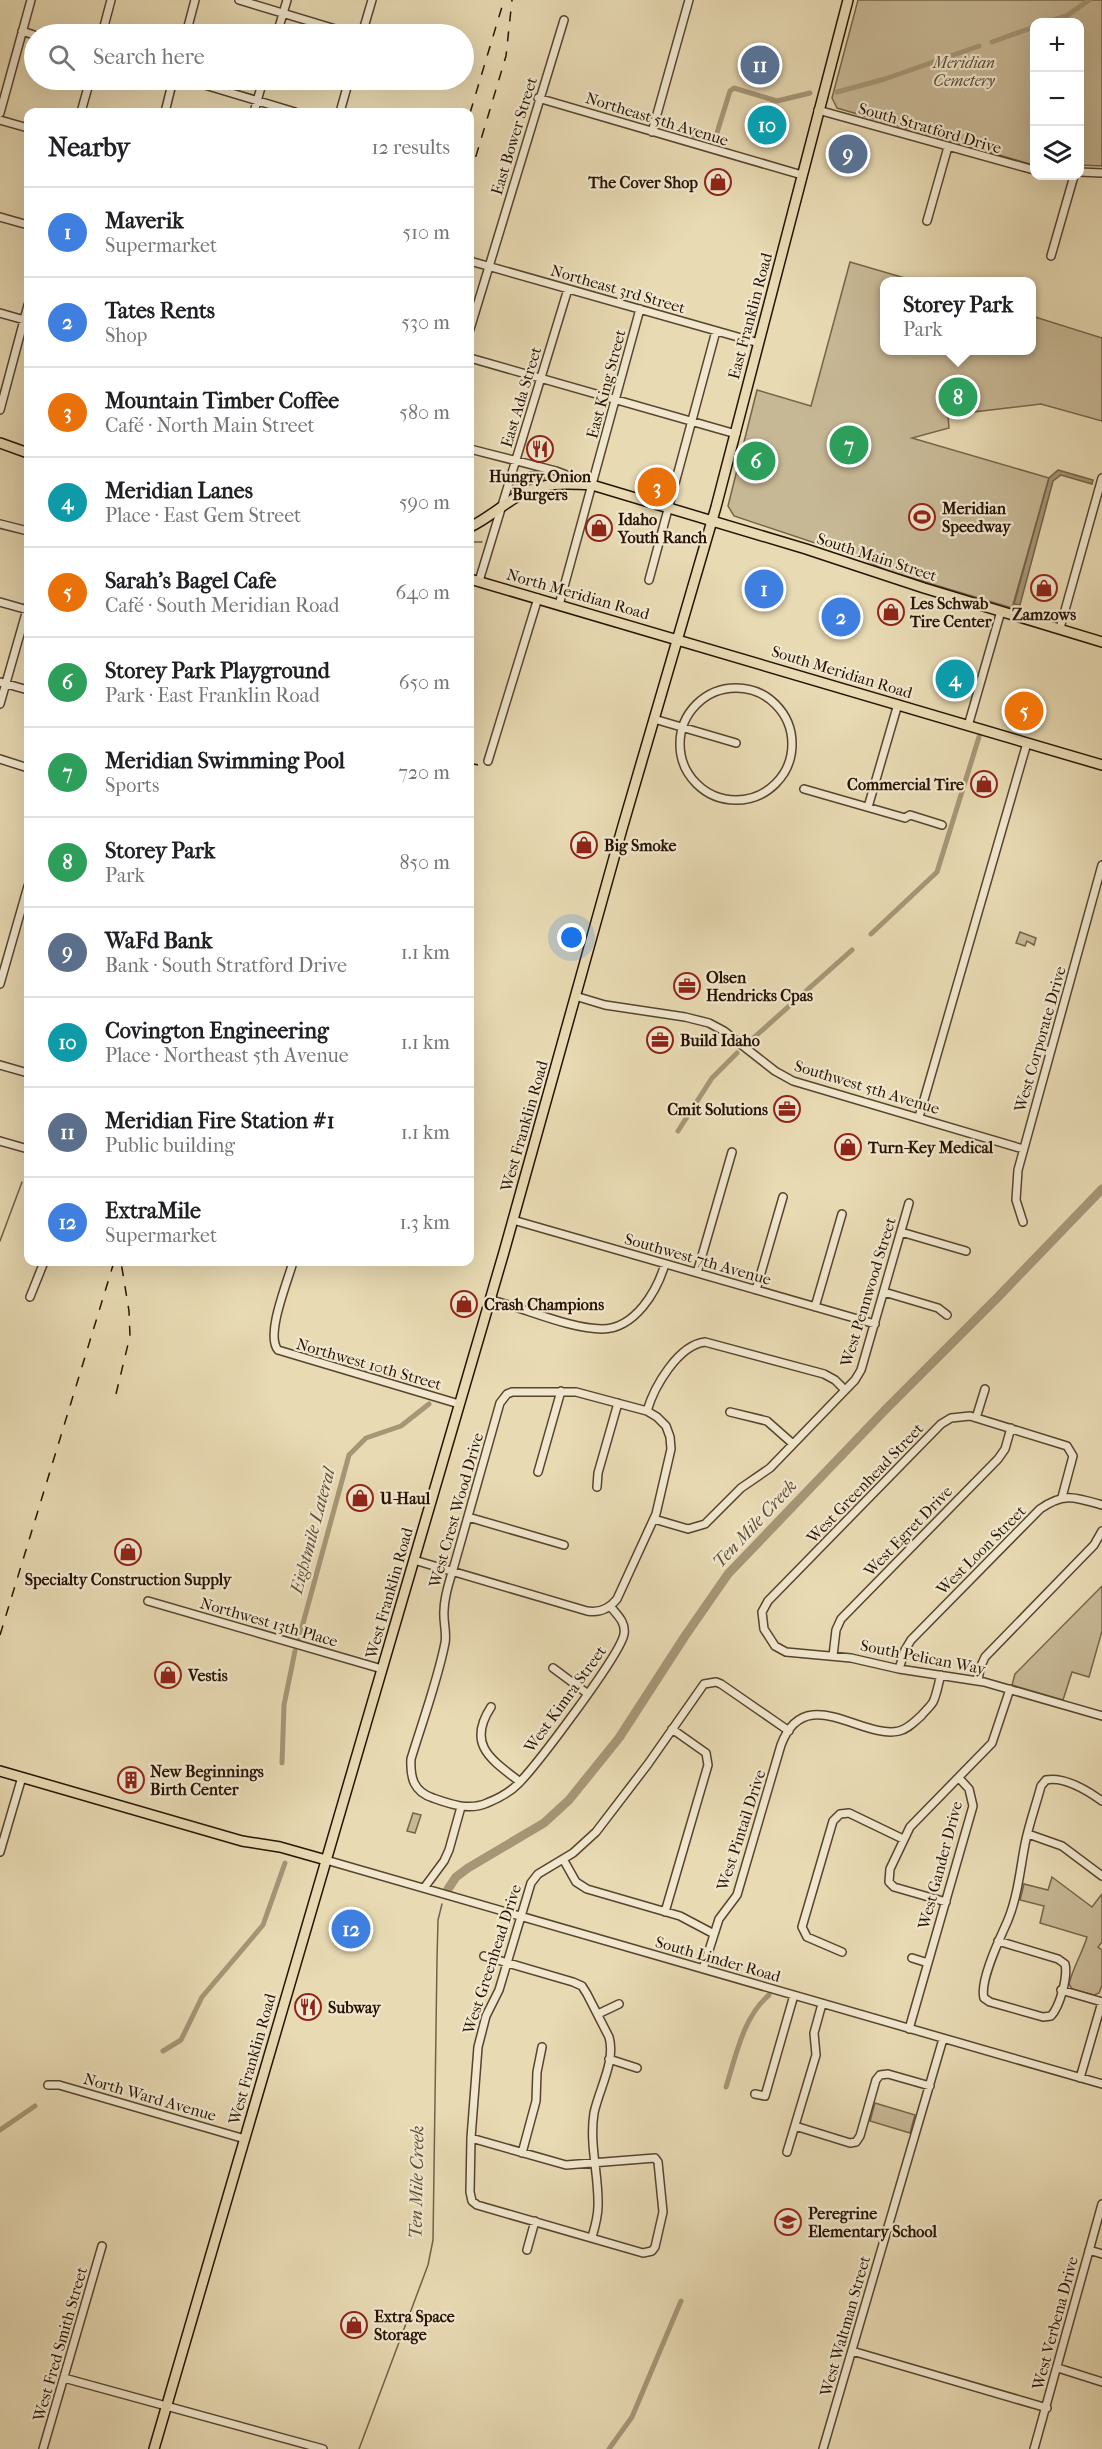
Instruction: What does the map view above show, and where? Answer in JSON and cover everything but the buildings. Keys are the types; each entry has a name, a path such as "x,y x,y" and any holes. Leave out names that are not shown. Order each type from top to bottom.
{"main road":[{"name":"East Franklin Road","path":"677,639 736,434 848,0"},
{"path":"0,443 24,452"},
{"path":"474,524 520,495 544,486 564,483 592,485"},
{"name":"South Main Street","path":"592,485 1102,642"},
{"name":"North Meridian Road","path":"474,580 677,639"},
{"name":"South Meridian Road","path":"677,639 1102,765"},
{"name":"West Franklin Road","path":"154,2449 490,1300 677,639"},
{"path":"0,1771 242,1840 280,1847 326,1860"}],"street":[{"path":"24,24 31,0"},
{"path":"105,24 111,0"},
{"path":"189,24 195,0"},
{"path":"239,0 319,24"},
{"path":"280,24 287,0"},
{"path":"365,24 372,0"},
{"path":"652,132 689,0"},
{"name":"East Bower Street","path":"474,315 538,98 564,20"},
{"path":"0,113 24,24"},
{"path":"82,108 87,90"},
{"path":"166,108 171,90"},
{"path":"221,90 281,108"},
{"path":"255,108 260,90"},
{"path":"341,108 346,90"},
{"name":"Northeast 5th Avenue","path":"538,98 802,175"},
{"name":"South Stratford Drive","path":"818,110 1030,169"},
{"path":"0,120 24,127"},
{"path":"927,221 948,147"},
{"path":"1084,172 1102,173"},
{"path":"1051,256 1073,180"},
{"path":"0,217 24,224"},
{"name":"Northeast 3rd Street","path":"474,262 759,343"},
{"name":"East Ada Street","path":"474,580 502,507 568,289"},
{"name":"East King Street","path":"559,605 640,309"},
{"path":"0,313 24,319"},
{"path":"0,410 24,330"},
{"path":"649,580 716,331"},
{"path":"474,359 736,434"},
{"path":"474,450 509,461 516,460 592,485"},
{"path":"1060,628 1102,478"},
{"path":"0,524 24,530"},
{"path":"488,760 538,598"},
{"path":"0,602 24,608"},
{"path":"968,726 1001,611"},
{"path":"0,704 3,683 24,621"},
{"path":"3,683 24,689"},
{"path":"733,688 758,692 768,698 785,716 792,740 788,764 774,785 758,795 740,800 715,796 694,781 687,771 681,746 683,727 691,711 710,694 733,688"},
{"path":"868,807 898,704"},
{"path":"654,719 736,743"},
{"path":"919,1117 1028,743"},
{"path":"0,759 24,767"},
{"path":"804,789 905,818 910,815 942,825"},
{"name":"West Corporate Drive","path":"1023,1222 1016,1200 1016,1189 1023,1149 1102,865"},
{"path":"0,984 24,899"},
{"name":"Southwest 5th Avenue","path":"575,996 605,1005 702,1020 724,1031 775,1071 793,1081 1023,1149"},
{"path":"0,1065 24,1072"},
{"path":"0,1141 24,1148"},
{"path":"697,1273 732,1152"},
{"path":"756,1290 783,1197"},
{"name":"West Pennwood Street","path":"654,1520 688,1528 705,1524 737,1492 770,1468 845,1390 861,1370 909,1203"},
{"path":"815,1307 842,1214"},
{"name":"Southwest 7th Avenue","path":"513,1220 875,1324"},
{"path":"901,1233 966,1251"},
{"path":"490,1300 565,1321 602,1329 613,1327 632,1318 648,1300 660,1282 665,1264"},
{"path":"30,1297 42,1266"},
{"name":"Northwest 10th Street","path":"292,1266 273,1330 274,1345 286,1354 459,1404"},
{"path":"884,1293 938,1308 947,1315"},
{"path":"414,1560 587,1611 593,1612 610,1606 617,1599 654,1520 660,1502 671,1443 669,1431 662,1421 646,1411 655,1388 684,1352 694,1345 705,1342 824,1374 845,1390"},
{"path":"985,1389 976,1418 1062,1443 1071,1450 1073,1456 1062,1497 1071,1496 1102,1504"},
{"path":"538,1472 561,1391"},
{"name":"West Crest Wood Drive","path":"461,1807 424,1795 414,1785 410,1772 411,1759 445,1641 444,1610 452,1571 500,1403 507,1394 512,1392 561,1391 583,1393 646,1411"},
{"path":"597,1487 598,1473 618,1403"},
{"path":"730,1412 767,1421 793,1444"},
{"name":"West Greenhead Street","path":"762,1612 768,1601 941,1424 957,1416 976,1418"},
{"name":"West Egret Drive","path":"833,1656 836,1629 841,1619 998,1459 1005,1449 1011,1428"},
{"name":"West Loon Street","path":"899,1669 911,1640 1035,1513 1062,1497"},
{"path":"468,1517 564,1545"},
{"path":"978,1681 985,1657 1094,1545 1102,1531"},
{"name":"Northwest 13th Place","path":"148,1601 382,1669"},
{"name":"West Kimra Street","path":"461,1807 484,1804 513,1789 588,1694 620,1647 624,1636 620,1617 610,1606"},
{"name":"South Pelican Way","path":"762,1612 764,1629 780,1649 792,1653 851,1658 899,1669 978,1681 1102,1716"},
{"path":"553,1668 588,1694"},
{"path":"789,1731 805,1718 823,1715 884,1731 902,1731 912,1725 931,1704 941,1675"},
{"name":"West Greenhead Drive","path":"535,2221 477,2205 472,2201 470,2192 471,2139 480,2038 486,2016 499,1990 520,1916 534,1878 583,1845 596,1832 700,1688 710,1682 722,1684 789,1731"},
{"path":"946,1902 899,1890 889,1882 890,1869 910,1827 992,1743 1010,1689"},
{"path":"491,1707 484,1717 480,1735 482,1746 488,1757 520,1782"},
{"path":"665,1912 708,1765 708,1758 702,1749 672,1729"},
{"name":"West Pintail Drive","path":"703,1969 719,1919 737,1895 781,1745 789,1731"},
{"path":"0,1852 22,1777"},
{"name":"West Gander Drive","path":"909,2029 973,1806 969,1789 959,1778"},
{"path":"998,1941 1058,1959 1065,1964 1066,1972 1056,2009 1051,2016 1043,2017 990,2002 984,1998 982,1990 998,1941 1015,1899 1028,1834 1041,1786 1046,1780 1053,1779 1076,1786 1102,1801"},
{"path":"424,1888 444,1861 461,1807"},
{"path":"842,1952 803,1934 802,1920 814,1889 833,1821 840,1814 849,1814 903,1839"},
{"path":"1028,1834 1062,1846 1102,1876"},
{"path":"562,1859 576,1882 586,1889 685,1918 714,1934"},
{"name":"South Linder Road","path":"326,1860 1102,2085"},
{"path":"484,1956 582,1986 612,2046 594,2115 592,2136 598,2206 592,2237"},
{"path":"912,1958 928,1963"},
{"path":"1061,1990 1102,2002 1080,2078"},
{"path":"755,2094 765,2096 795,1995"},
{"path":"598,2014 619,2004"},
{"path":"787,2152 816,2055 814,2033 822,2004"},
{"path":"1094,2031 1102,2033"},
{"name":"West Waltman Street","path":"823,2449 943,2039"},
{"path":"522,2153 536,2101 537,2072 542,2047"},
{"path":"609,2059 637,2068"},
{"path":"795,2126 850,2143 856,2142 860,2136 876,2080 880,2075 888,2073 930,2086"},
{"name":"North Ward Avenue","path":"48,2085 59,2085 245,2139"},
{"path":"471,2139 566,2165 650,2157 655,2158 658,2162 663,2212 655,2247 652,2251 643,2253 535,2221 526,2250"},
{"name":"West Verbena Drive","path":"1034,2449 1102,2204"},
{"name":"West Fred Smith Street","path":"43,2449 102,2246"},
{"path":"1089,2250 1102,2254"},
{"path":"852,2351 1047,2408"},
{"path":"1058,2368 1102,2382"},
{"path":"64,2378 323,2449"},
{"path":"285,2448 287,2439"}],"green space":[{"name":"Meridian Cemetery","path":"858,0 1102,0 1102,166 1084,165 1084,18 1030,18 1030,164 837,108 832,98"},
{"path":"850,262 901,277 880,277 880,355 1036,355 1036,317 1102,338 1102,421 1041,404 948,415 949,428 912,438 1049,478 1012,608 885,570 863,559 734,516 728,506 757,390 811,406"},
{"path":"535,471 544,474 544,482 508,497 516,477"},
{"path":"1020,932 1036,938 1034,945 1027,941 1025,946 1016,943"},
{"path":"1102,1586 1102,1631 1089,1677 1072,1672 1063,1700 1012,1685 1015,1674"},
{"path":"413,1813 421,1815 415,1833 407,1831"},
{"path":"1052,1877 1092,1907 1102,1894 1102,1942 1098,1947 1102,1950 1102,1985 1099,1993 1094,1995 1072,1989 1069,1984 1087,1937 1040,1923 1044,1906 1020,1900 1024,1884 1048,1890"},
{"path":"875,2103 915,2115 910,2133 870,2121"}],"shaded area":[{"path":"846,432 858,448 844,459 837,450 846,444 841,436"},
{"path":"1058,470 1093,480 1092,484 1061,475 1053,481 1020,605 1014,604 1049,478"}],"waterway":[{"path":"1059,18 1068,15 1089,0"},
{"path":"992,42 1030,28"},
{"path":"837,92 885,79 979,46"},
{"path":"707,139 711,140 716,136 730,91 734,88 777,101 810,93"},
{"path":"693,135 701,137"},
{"path":"474,542 482,542"},
{"name":"Eightmile Lateral","path":"871,934 937,872 979,737"},
{"name":"Eightmile Lateral","path":"750,1041 852,950"},
{"name":"Eightmile Lateral","path":"678,1131 712,1078 737,1053"},
{"path":"0,1241 22,1182"},
{"name":"Ten Mile Creek","path":"448,1889 456,1877 468,1868 544,1823 569,1800 619,1738 728,1574 1102,1189"},
{"name":"Eightmile Lateral","path":"299,1638 349,1455 366,1438 401,1426 429,1404"},
{"name":"Eightmile Lateral","path":"282,1763 284,1705 295,1651"},
{"name":"Eightmile Lateral","path":"163,2051 181,2040 202,1997 263,1925 285,1863"},
{"name":"Ten Mile Creek","path":"359,2449 428,2265 433,2240 438,1920 442,1904"},
{"path":"726,2087 747,2026 760,2004 769,1995"},
{"name":"Eightmile Lateral","path":"0,2130 35,2106"},
{"path":"609,2449 632,2417 681,2301"}],"railway":[{"path":"472,108 504,0"},
{"path":"474,163 506,56 512,0"},
{"path":"474,764 478,765"},
{"path":"0,1635 113,1266"},
{"path":"116,1394 130,1336 129,1311 122,1266"}],"place":[{"name":"Meridian Fire Station #1","path":"760,65"},
{"name":"Covington Engineering","path":"767,125"},
{"name":"WaFd Bank","path":"848,154"},
{"name":"The Cover Shop","path":"718,182"},
{"name":"Storey Park","path":"958,397"},
{"name":"Meridian Swimming Pool","path":"849,445"},
{"name":"Hungry Onion Burgers","path":"540,449"},
{"name":"Storey Park Playground","path":"756,461"},
{"name":"Mountain Timber Coffee","path":"657,487"},
{"name":"Meridian Speedway","path":"922,517"},
{"name":"Idaho Youth Ranch","path":"599,528"},
{"name":"Zamzows","path":"1044,588"},
{"name":"Maverik","path":"764,589"},
{"name":"Les Schwab Tire Center","path":"891,612"},
{"name":"Tates Rents","path":"841,617"},
{"name":"Meridian Lanes","path":"955,679"},
{"name":"Sarah's Bagel Cafe","path":"1024,711"},
{"name":"Commercial Tire","path":"984,784"},
{"name":"Big Smoke","path":"584,845"},
{"name":"Olsen Hendricks Cpas","path":"687,986"},
{"name":"Build Idaho","path":"660,1040"},
{"name":"Cmit Solutions","path":"787,1109"},
{"name":"Turn-Key Medical","path":"848,1147"},
{"name":"Crash Champions","path":"464,1304"},
{"name":"U-Haul","path":"360,1498"},
{"name":"Specialty Construction Supply","path":"128,1552"},
{"name":"Vestis","path":"168,1675"},
{"name":"New Beginnings Birth Center","path":"131,1780"},
{"name":"ExtraMile","path":"351,1929"},
{"name":"Subway","path":"308,2007"},
{"name":"Peregrine Elementary School","path":"788,2222"},
{"name":"Extra Space Storage","path":"354,2325"}]}
